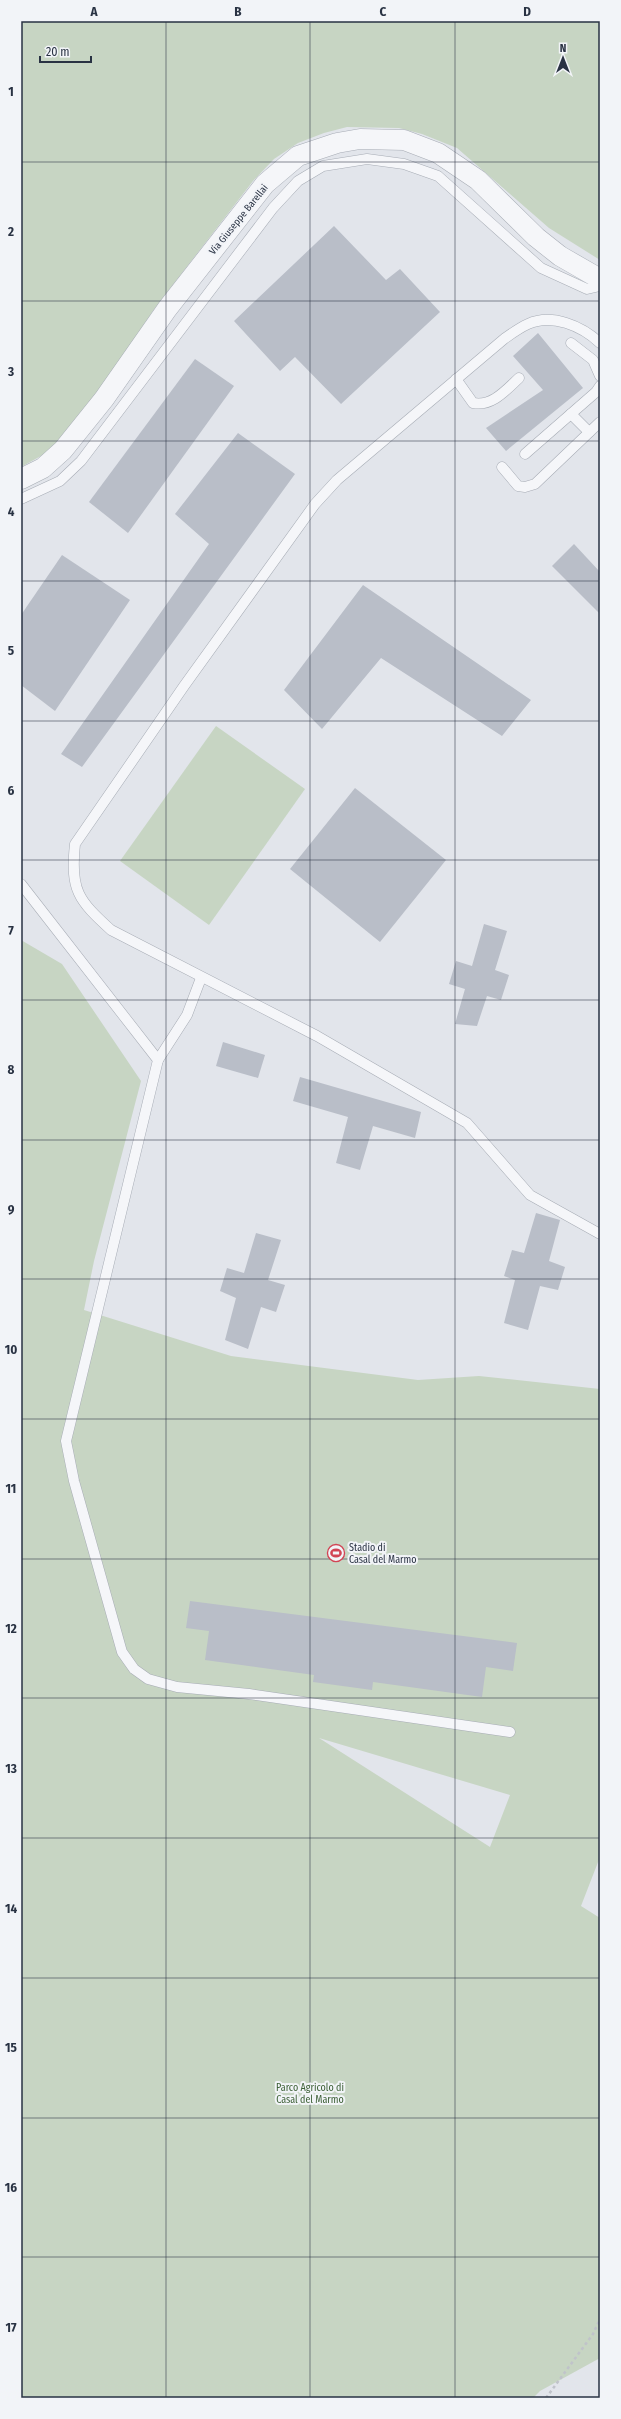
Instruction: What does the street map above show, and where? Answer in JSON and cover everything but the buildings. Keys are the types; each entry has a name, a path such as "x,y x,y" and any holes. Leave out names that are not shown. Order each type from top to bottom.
{"street":[{"name":"Via Giuseppe Barellai","path":"21,479 43,468 63,450 104,399 166,309 265,184 298,156 337,143 360,139 404,140 438,153 478,180 536,237 560,256 600,278"}],"lane":[{"path":"21,499 60,481 81,461 273,208 298,182 323,166 367,159 404,164 438,176 541,268 587,289 600,286"},
{"path":"600,343 592,335 572,324 550,320 529,324 504,339 337,480 315,504 180,693 75,844 72,871 77,891 87,908 111,930 201,978 317,1036 467,1123 530,1195 600,1234"},
{"path":"571,343 593,360 600,376"},
{"path":"456,379 472,403 481,405 494,400 520,378"},
{"path":"525,454 571,414 600,386"},
{"path":"571,414 589,432"},
{"path":"502,467 518,486 524,487 535,484 600,422"},
{"path":"21,884 158,1060"},
{"path":"201,978 187,1014 158,1060 66,1441 74,1481 122,1652 134,1669 148,1679 177,1687 249,1694 510,1732"}],"path":[{"path":"546,2398 593,2334 600,2319"}],"green space":[{"path":"21,21 600,21 600,260 549,228 457,148 422,134 399,128 347,127 324,133 298,143 274,159 253,181 155,308 99,391 57,447 21,467"},
{"path":"216,726 305,789 209,925 120,861"},
{"name":"Parco Agricolo di Casal del Marmo","path":"21,940 62,964 141,1081 94,1261 84,1310 231,1356 418,1380 479,1376 600,1389 600,1857 581,1906 600,1918 600,2358 540,2391 533,2398 21,2398","holes":["319,1738 510,1795 490,1847"]}],"place":[{"name":"Stadio di Casal del Marmo","path":"336,1553"}]}
